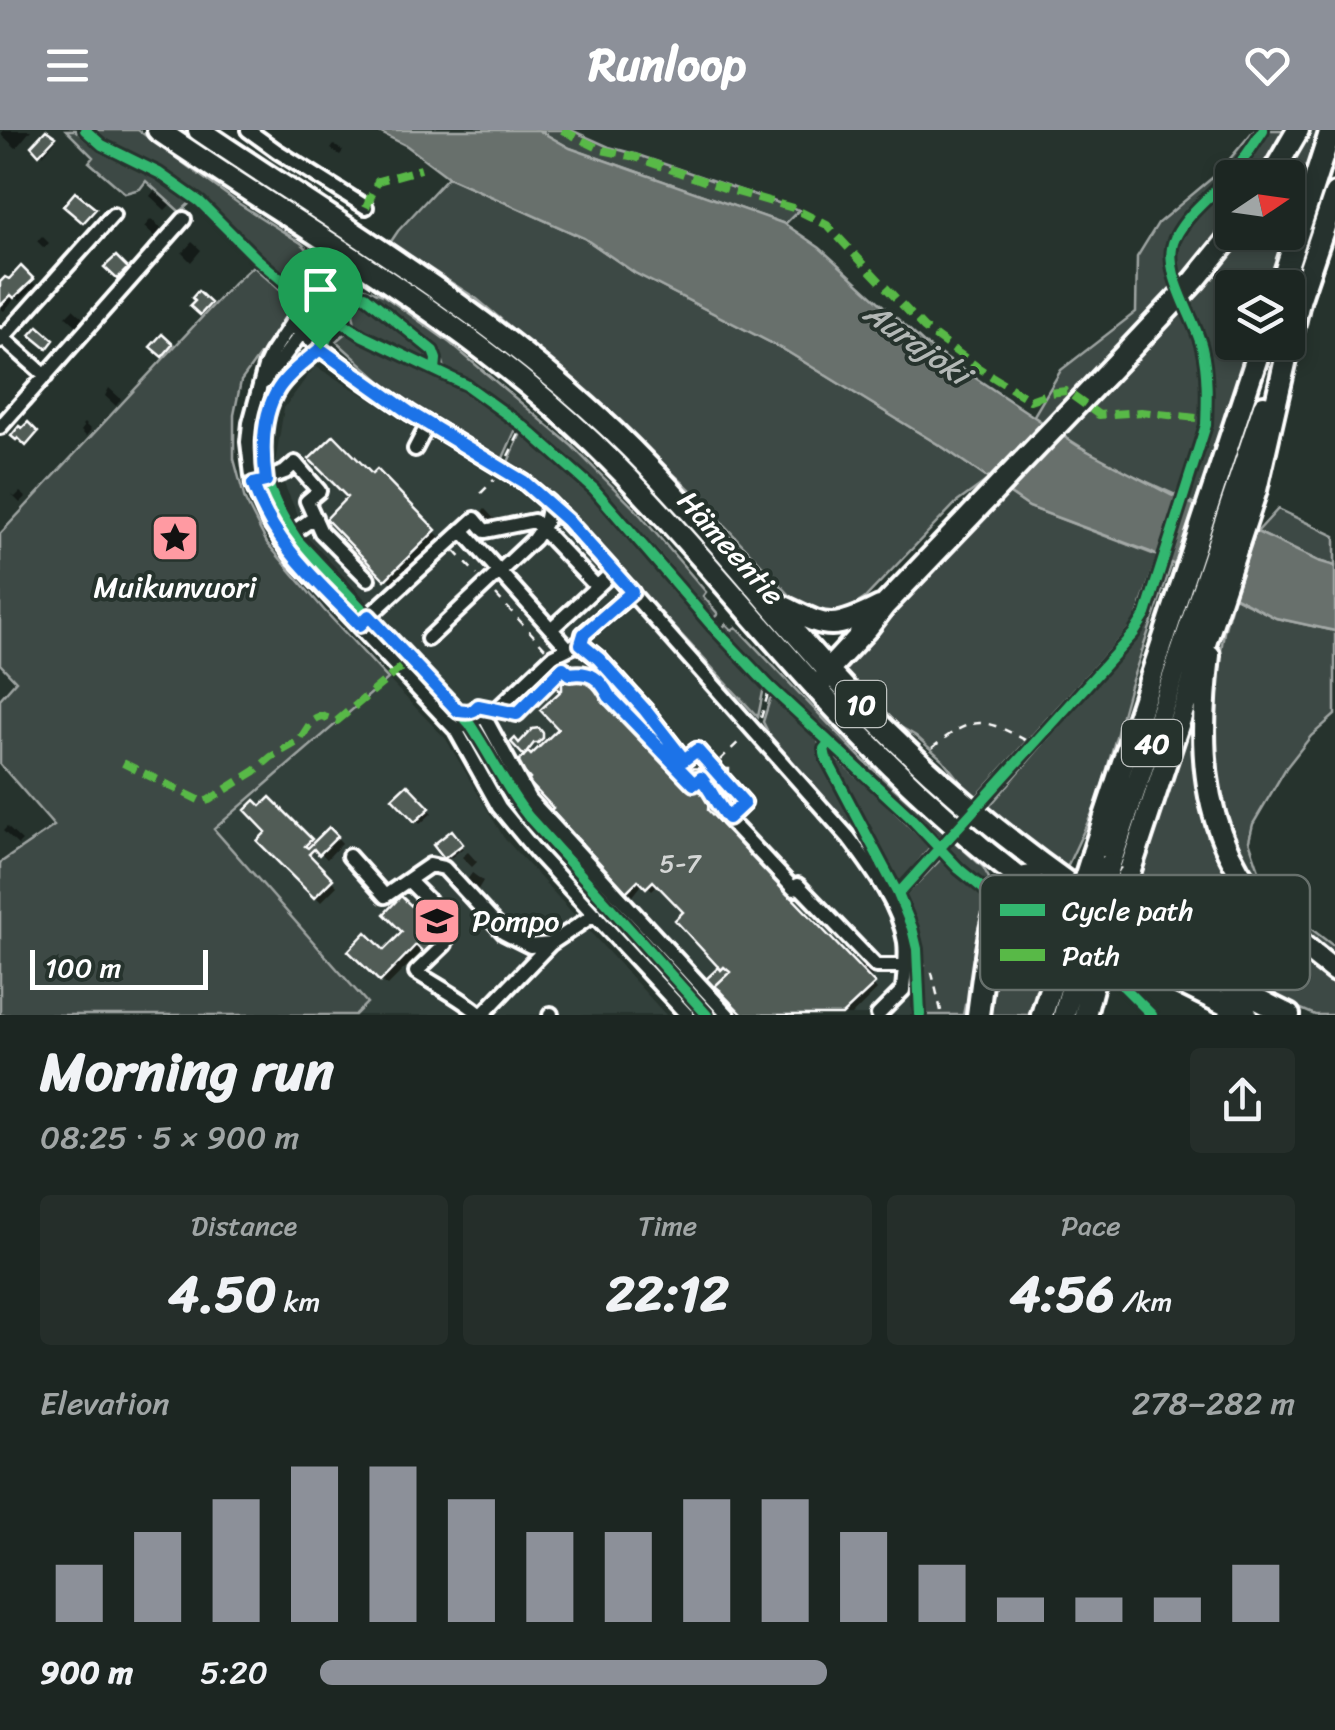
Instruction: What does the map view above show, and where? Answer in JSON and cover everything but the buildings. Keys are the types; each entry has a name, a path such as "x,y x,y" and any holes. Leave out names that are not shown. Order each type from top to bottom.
{"highway":[{"name":"Hämeentie","path":"158,130 454,327 592,442 821,693 910,784 1018,875"},
{"name":"Hämeentie","path":"199,130 361,236 519,348 646,464 828,670 922,765 1058,875"},
{"path":"1280,160 1298,130"},
{"path":"1286,270 1331,130"},
{"path":"1305,281 1335,194"},
{"path":"821,693 828,670 884,605 1219,250"},
{"name":"40","path":"1107,875 1192,620 1216,478 1256,360"},
{"path":"1247,487 1280,360"},
{"path":"1107,875 1176,727 1192,620 1247,487 1282,360"},
{"path":"766,599 825,625 848,622 884,605"},
{"path":"1192,620 1208,795 1228,852 1241,875"},
{"path":"1310,952 1335,971"},
{"path":"978,1015 983,990"},
{"name":"40","path":"1042,1015 1062,990"},
{"name":"40","path":"1064,1015 1071,990"},
{"path":"1080,990 1085,1015"},
{"name":"Hämeentie","path":"1196,990 1247,1015"},
{"name":"Hämeentie","path":"1239,990 1288,1015"}],"street":[{"path":"248,130 366,207"},
{"path":"46,376 1,338 113,215"},
{"path":"0,427 184,220"},
{"path":"361,236 290,325 266,366 250,423 249,464 253,484 269,522 294,558 456,730 499,808 688,1015"},
{"path":"262,388 302,335 347,254"},
{"path":"290,325 363,381 524,482 549,503 849,838 893,908 911,965 903,990 878,1015"},
{"path":"415,449 428,424"},
{"path":"253,484 286,472 295,463 319,491 307,500 322,532 368,579"},
{"path":"428,639 534,539 545,523 549,503"},
{"path":"281,541 315,518"},
{"path":"360,625 474,519 485,531 534,522 597,587"},
{"path":"462,530 551,629 599,659 684,760 697,750 744,803 728,818 794,888 798,885 876,966 911,965"},
{"path":"551,629 613,572"},
{"path":"456,730 490,713 553,656 574,646 632,592"},
{"path":"490,713 529,799 728,1015"},
{"path":"348,856 385,896 430,865 444,868 504,933 530,946 550,944"},
{"path":"408,880 447,923 445,944 416,972 481,1015 550,944 595,914"}],"path":[{"path":"509,416 534,436"},
{"path":"447,543 553,656"},
{"path":"702,613 718,623 724,639"},
{"path":"490,713 517,714 563,668 570,674 588,674 603,684 609,696 658,746"},
{"path":"588,674 588,682"},
{"path":"758,675 784,701"},
{"path":"931,750 954,730 969,723 986,722 1034,744"},
{"path":"1024,754 1046,730"},
{"path":"682,772 694,784 701,778 728,818"},
{"path":"916,949 911,965 918,980"},
{"path":"911,965 924,964 932,973 942,1015"}],"shaded area":[{"path":"66,130 75,130 99,151 161,180 191,202 180,212 146,181 140,189 125,193 89,162 93,157"},
{"path":"93,130 138,130 238,203 301,243 312,257 311,275 292,283 185,184 149,161 112,147"},
{"path":"538,130 571,130 609,147 799,210 785,224 569,148"},
{"path":"1254,130 1260,130 1235,160 1229,160"},
{"path":"1268,130 1291,130 1272,160 1247,160"},
{"path":"1306,130 1320,130 1305,176 1305,160 1287,160"},
{"path":"1215,176 1215,184 1170,237 1168,266 1175,289 1085,385 1099,399 1226,250 1280,250 1274,270 1215,270 1215,360 1244,360 1195,504 1110,465 1033,417 1061,370 1136,312 1137,257 1158,223"},
{"path":"448,177 584,238 635,273 783,349 989,479 956,503 864,599 847,610 827,614 810,610 790,595 693,492 554,364 477,299 390,243"},
{"path":"1215,196 1215,242 1181,284 1174,256 1177,240"},
{"path":"253,266 281,291 291,312 241,381 234,415 234,459 245,500 267,543 388,679 214,829 367,1003 355,1015 0,1015 0,863 54,826 0,764 0,699 16,681 0,664 0,534"},
{"path":"356,288 383,295 450,343 572,446 635,509 706,592 703,596 718,614 713,619 591,480 522,419 445,369 440,351"},
{"path":"357,299 428,350 433,358 431,363 396,349 355,325 351,301"},
{"path":"348,331 456,385 515,425 503,458 388,388 336,341"},
{"path":"315,366 496,474 563,524 886,887 905,921 912,1015 719,1015 525,802 494,746 459,700 308,538 275,464 284,408"},
{"path":"525,432 620,522 764,687 758,717 567,512 509,465 521,433"},
{"path":"1007,492 1029,507 1158,556 1135,622 974,799 943,760 894,723 840,668"},
{"path":"1278,509 1335,536 1335,566 1257,532"},
{"path":"1169,562 1172,563 1130,686 1099,798 1066,869 988,808 1141,630 1155,606"},
{"path":"1234,597 1276,618 1335,631 1335,715 1311,736 1286,768 1253,824 1249,841 1261,875 1250,875 1214,786 1211,711"},
{"path":"726,624 732,630 736,627 864,761 987,875 980,875 980,880 780,691 722,628"},
{"name":"Pompo","path":"388,679 446,739 504,838 666,1015 355,1015 367,1003 213,829"},
{"path":"773,698 818,740 860,837 857,839 763,733 767,730 763,722"},
{"path":"1191,703 1198,705 1196,776 1230,875 1137,875"},
{"path":"829,752 930,847 898,887 864,825"},
{"path":"942,858 980,894 980,954 970,1006 965,1005 963,1015 922,1015 919,948 903,898"},
{"path":"1310,928 1335,947 1335,964 1310,945"},
{"path":"1310,960 1335,982 1335,1015 1315,1015 1263,990 1310,990"},
{"path":"989,990 1037,990 1031,1015 985,1015"}],"water":[{"name":"Aurajoki","path":"375,130 538,130 570,148 785,224 820,248 926,345 1078,446 1171,495 1335,566 1335,631 1276,618 1150,552 1029,507 944,448 783,349 635,273 584,238 448,177 407,146"}],"marked path":[{"path":"562,130 602,150 793,208 827,225 924,328 1030,400 1066,391 1099,415 1141,412 1206,419"},
{"path":"366,207 378,181 421,169"},
{"path":"123,763 203,802 209,800 299,741 316,718 337,721 410,660"}],"cycle path":[{"path":"85,130 102,145 159,173 200,202 298,294 363,336 466,385 523,426 594,489 770,687 980,886"},
{"path":"898,894 1134,633 1146,614 1206,425 1204,357 1175,279 1175,238 1201,204 1232,174 1263,130"},
{"path":"435,370 433,351 365,296 341,303 329,320 328,336 322,347 282,384 271,405 263,453 268,484 298,541 469,723 528,816 707,1015"},
{"path":"829,743 824,749 826,758 912,928 917,949 920,1015"},
{"path":"1127,990 1152,1015"}],"place":[{"name":"Muikunvuori","path":"175,538"},
{"name":"Pompo","path":"437,921"}],"route":[{"path":"320,349 410,413 524,482 567,520 632,592 584,634 581,644 645,710 684,760 697,750 744,803 728,818 701,778 694,784 593,675 570,674 563,668 517,714 478,706 475,711 458,711 369,616 360,625 294,558 269,522 253,484 266,481 265,429 274,398 280,386 320,349"}]}
